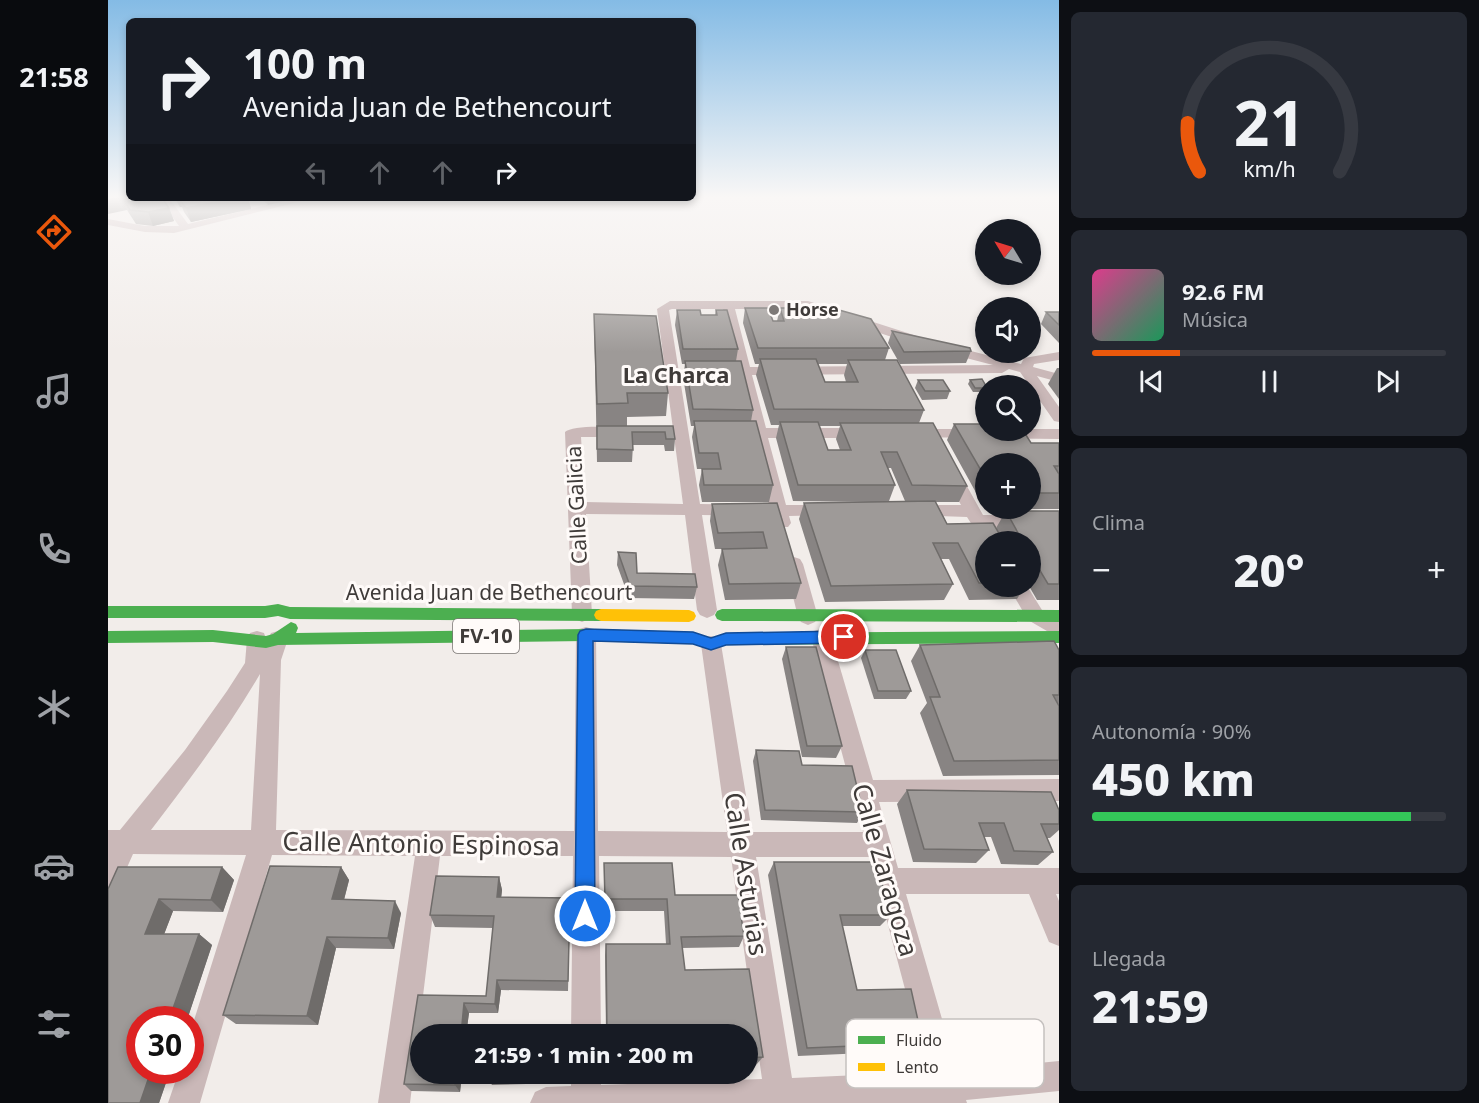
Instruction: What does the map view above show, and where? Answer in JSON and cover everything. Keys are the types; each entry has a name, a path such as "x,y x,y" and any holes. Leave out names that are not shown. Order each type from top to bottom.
{"main road":[{"name":"FV-10","path":"108,612 265,612 278,610 290,613"},
{"name":"FV-10","path":"689,616 697,611 714,612 815,627 1056,640"},
{"path":"265,612 254,623 252,632 268,639 291,630 294,621 290,613"},
{"path":"689,616 686,623 687,631 710,640 730,631 728,622 714,612"},
{"name":"Avenida Juan de Bethencourt","path":"290,613 584,625 710,640"},
{"name":"FV-10","path":"710,640 815,627 1011,615 1059,616"},
{"name":"Avenida Juan de Bethencourt","path":"108,637 213,636 268,639 584,625 689,616"}],"street":[{"path":"714,612 674,433 676,372 663,317 730,311 816,316 858,323 879,342 903,388"},
{"name":"Calle Zaragoza","path":"730,311 779,512 863,791 927,1019"},
{"path":"879,342 931,344 1059,378"},
{"path":"1025,369 1029,361 1059,356"},
{"path":"703,372 1025,369"},
{"path":"1025,369 1059,418"},
{"path":"919,416 975,516"},
{"name":"Calle Galicia","path":"586,1024 584,625 573,432 632,432"},
{"path":"674,433 873,434"},
{"path":"896,434 1059,434"},
{"path":"578,508 847,511"},
{"path":"892,511 975,516"},
{"path":"1025,519 1059,521"},
{"path":"1024,597 1035,615 1056,640"},
{"path":"1011,615 1056,640"},
{"path":"108,881 117,842 193,757 235,698 268,639"},
{"path":"183,1103 263,842 271,660 268,639"},
{"name":"Calle Asturias","path":"710,640 781,1098"},
{"path":"863,791 1059,790"},
{"name":"Calle Antonio Espinosa","path":"117,842 878,845"},
{"path":"394,1103 429,843"},
{"path":"888,881 1048,881 1059,932"},
{"path":"1044,1079 1059,1076"},
{"path":"546,1103 586,1092 781,1098 949,1095 990,1088"}],"building":[{"path":"745,308 768,308 773,321 784,321 780,308 832,308 871,319 889,348 758,348"},
{"path":"677,310 700,310 701,315 717,315 716,310 727,310 738,349 683,349"},
{"path":"1046,312 1059,312 1059,325"},
{"path":"594,314 656,316 668,393 627,393 628,403 597,404"},
{"path":"892,331 970,348 971,351 904,352"},
{"path":"760,359 816,359 825,382 858,382 848,360 897,360 924,410 774,409"},
{"path":"685,361 741,361 753,410 693,409"},
{"path":"918,380 943,380 950,391 925,391"},
{"path":"694,421 756,421 773,485 704,485 702,469 721,469 718,453 699,453"},
{"path":"780,422 818,422 828,450 851,450 840,423 933,423 967,486 912,485 897,452 881,452 895,485 798,485"},
{"path":"954,424 975,424 975,441 1059,443 1059,466 1054,466 1059,474 1059,493 1041,493 1041,453 975,453 975,460"},
{"path":"597,426 673,426 675,439 666,439 665,432 632,432 633,450 597,449"},
{"path":"935,501 947,524 993,523 998,531 975,531 975,575 958,543 933,543 953,584 831,586 804,503"},
{"path":"777,503 801,583 729,584 722,549 767,548 763,532 718,533 712,504"},
{"path":"1041,511 1059,511 1059,584 1048,584 1041,572 1041,531 1017,531 1010,519 1041,519"},
{"path":"618,552 636,553 637,573 695,574 697,587 630,586"},
{"path":"1054,641 1059,650 1059,695 1053,695 1059,706 1059,760 954,761 930,697 940,697 920,645"},
{"path":"786,647 816,647 842,746 807,746"},
{"path":"865,650 896,650 911,691 878,691"},
{"path":"756,750 799,751 802,765 852,766 863,812 765,810"},
{"path":"907,790 1051,792 1059,810 1059,824 1041,824 1053,852 1014,851 1004,823 979,823 989,850 924,849"},
{"path":"774,862 876,862 891,915 840,915 857,990 911,989 918,1019 846,1019 846,1046 807,1048"},
{"path":"604,863 672,863 675,895 738,895 744,936 681,937 685,970 749,969 758,1024 607,1024 606,944 670,944 667,899 605,899"},
{"path":"270,866 341,867 332,899 395,901 388,938 327,937 307,1016 223,1015"},
{"path":"118,867 222,867 211,900 159,899 145,934 199,934 174,1006 126,1006 126,1084 147,1084 140,1103 108,1103 108,889"},
{"path":"436,876 499,877 497,897 570,898 568,981 497,980 495,1004 464,1003 462,1024 413,1024 418,995 486,996 494,916 430,915"},
{"path":"758,1026 763,1057 758,1057"},
{"path":"410,1046 410,1084 455,1084 455,1085 404,1084"}],"traffic: fast":[{"path":"108,612 265,612 278,610 290,613 601,615"},
{"path":"722,615 1059,616"},
{"path":"108,637 213,636 266,642 278,639 291,628"},
{"path":"278,639 586,635 693,638"},
{"path":"726,639 1059,637"}],"traffic: slow":[{"path":"601,615 689,616"}],"place":[{"name":"Horse","path":"774,310"}],"district":[{"name":"La Charca","path":"676,375"}],"route":[{"path":"585,916 586,635 693,638 701,643 711,644 726,639 844,637"}]}
